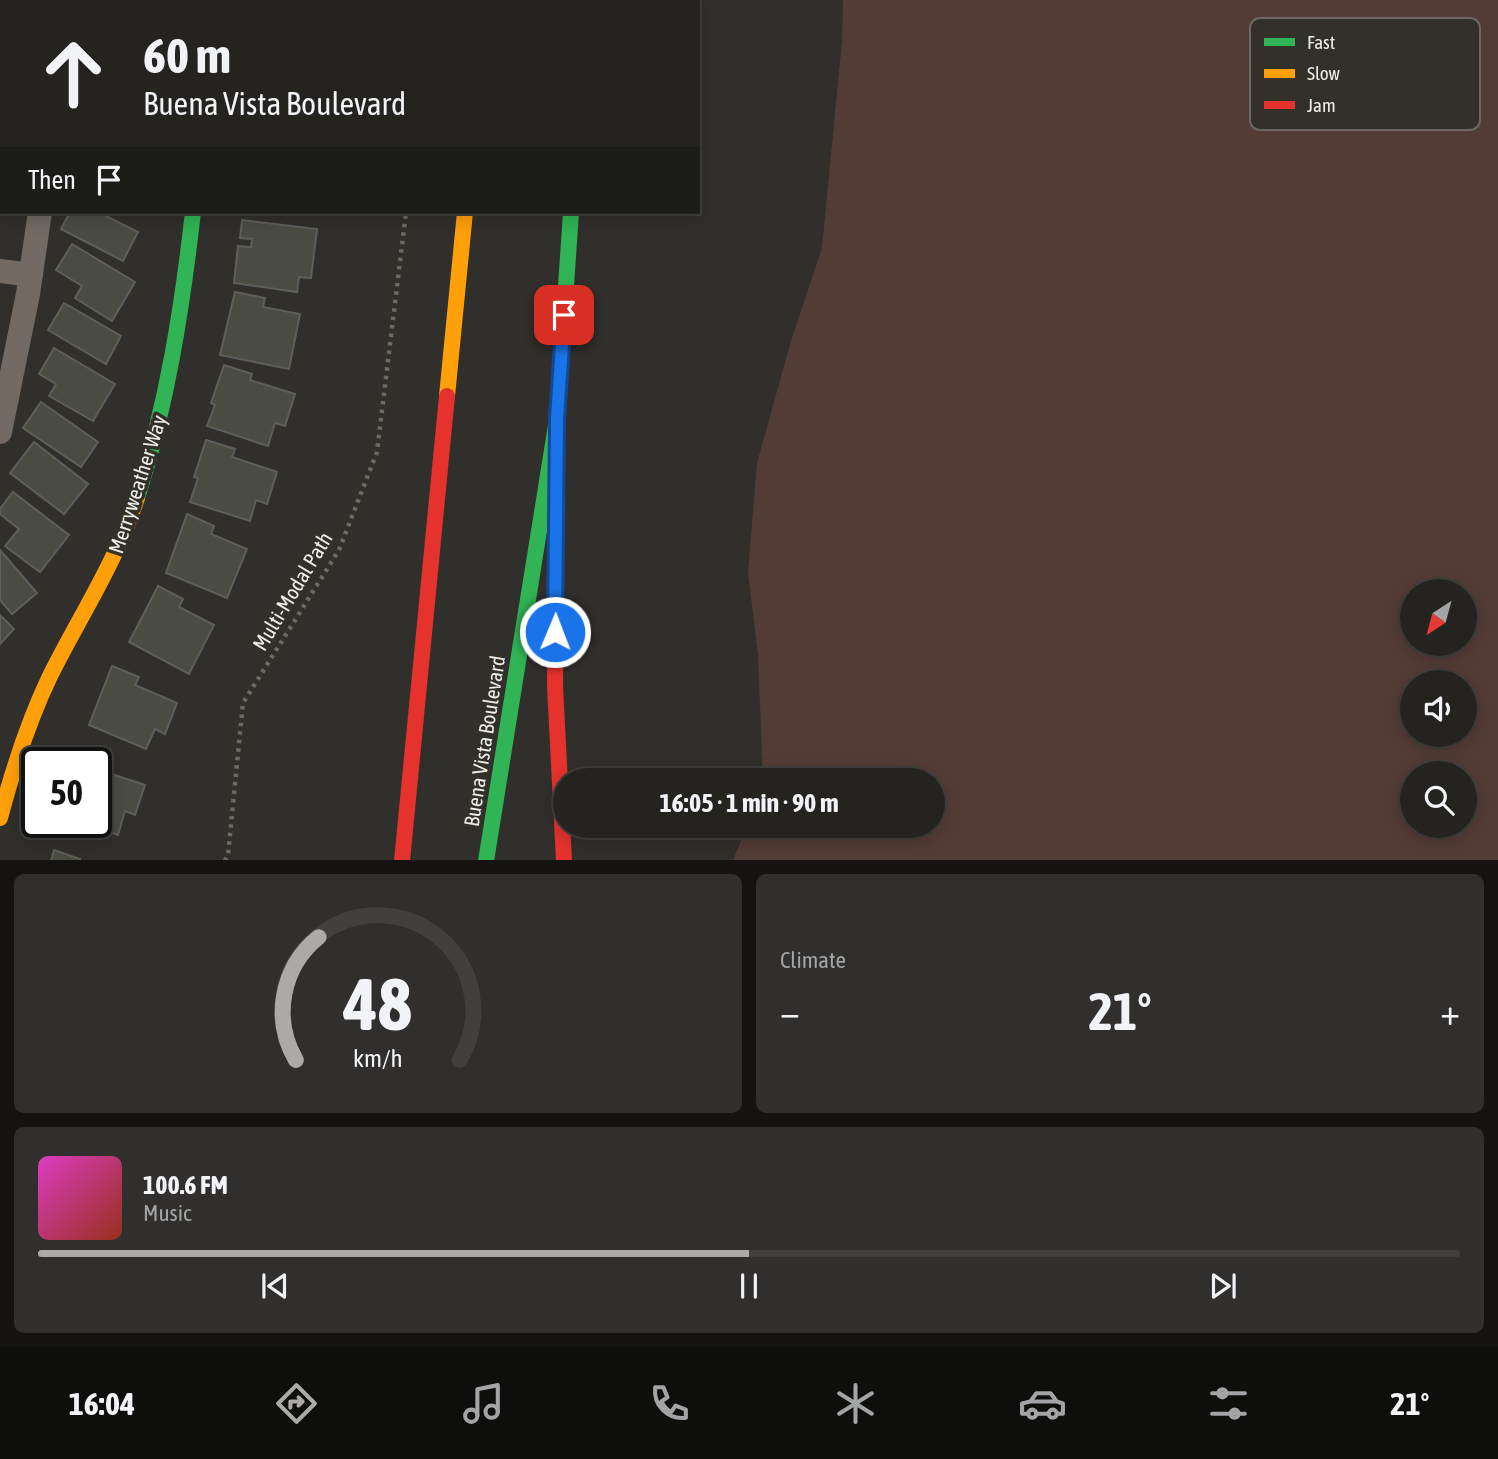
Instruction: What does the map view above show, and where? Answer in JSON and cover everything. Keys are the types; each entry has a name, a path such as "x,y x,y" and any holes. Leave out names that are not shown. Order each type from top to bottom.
{"main road":[{"name":"Merryweather Way","path":"0,818 10,776 40,697 101,587 135,507 175,346 194,214"},
{"path":"402,860 465,214"},
{"name":"Buena Vista Boulevard","path":"486,860 557,419 571,214"},
{"path":"557,419 555,685 564,860"}],"street":[{"path":"0,432 31,275 40,214"},
{"path":"0,271 31,275"}],"path":[{"name":"Multi-Modal Path","path":"225,860 228,855 243,703 339,550 377,453 406,214"}],"shaded area":[{"path":"843,0 1498,0 1498,860 733,860 742,838 945,838 945,768 763,768 758,655 748,572 757,463 791,341 822,248 842,41"}],"building":[{"path":"69,214 102,214 138,232 123,261 61,229"},
{"path":"242,220 317,229 311,278 299,277 297,292 234,283 238,246 251,247 252,239 240,238"},
{"path":"72,244 135,282 112,321 75,298 82,286 56,270"},
{"path":"235,292 265,298 263,307 300,314 289,369 220,355"},
{"path":"64,303 121,336 106,364 48,330"},
{"path":"54,348 115,384 93,421 49,396 56,384 39,374"},
{"path":"224,365 252,374 250,380 295,394 285,426 275,423 268,446 207,426 215,405 211,403"},
{"path":"41,402 98,442 81,467 23,428"},
{"path":"206,440 235,449 232,457 277,472 267,504 256,500 250,521 190,502 198,478 194,477"},
{"path":"34,442 88,484 64,514 10,473"},
{"path":"13,492 69,535 40,572 5,546 19,529 0,514 0,509"},
{"path":"187,514 214,526 211,534 247,549 227,598 166,573"},
{"path":"0,550 37,593 12,614 0,600"},
{"path":"158,586 183,599 179,607 214,625 189,674 129,642"},
{"path":"0,615 14,629 0,644"},
{"path":"112,666 139,677 135,685 177,703 165,734 155,729 146,749 89,725"},
{"path":"112,774 145,785 135,815 125,811 118,835 112,833"},
{"path":"54,850 80,859 80,860 51,860"}],"traffic: fast":[{"path":"137,498 157,428 172,356 193,214"},
{"path":"486,860 557,419 571,214"}],"traffic: slow":[{"path":"447,396 465,214"},
{"path":"0,818 42,693 108,567 137,498"}],"traffic: jam":[{"path":"402,860 447,396"},
{"path":"556,535 555,686 564,860"}],"route":[{"path":"555,632 557,419 564,315"}]}
